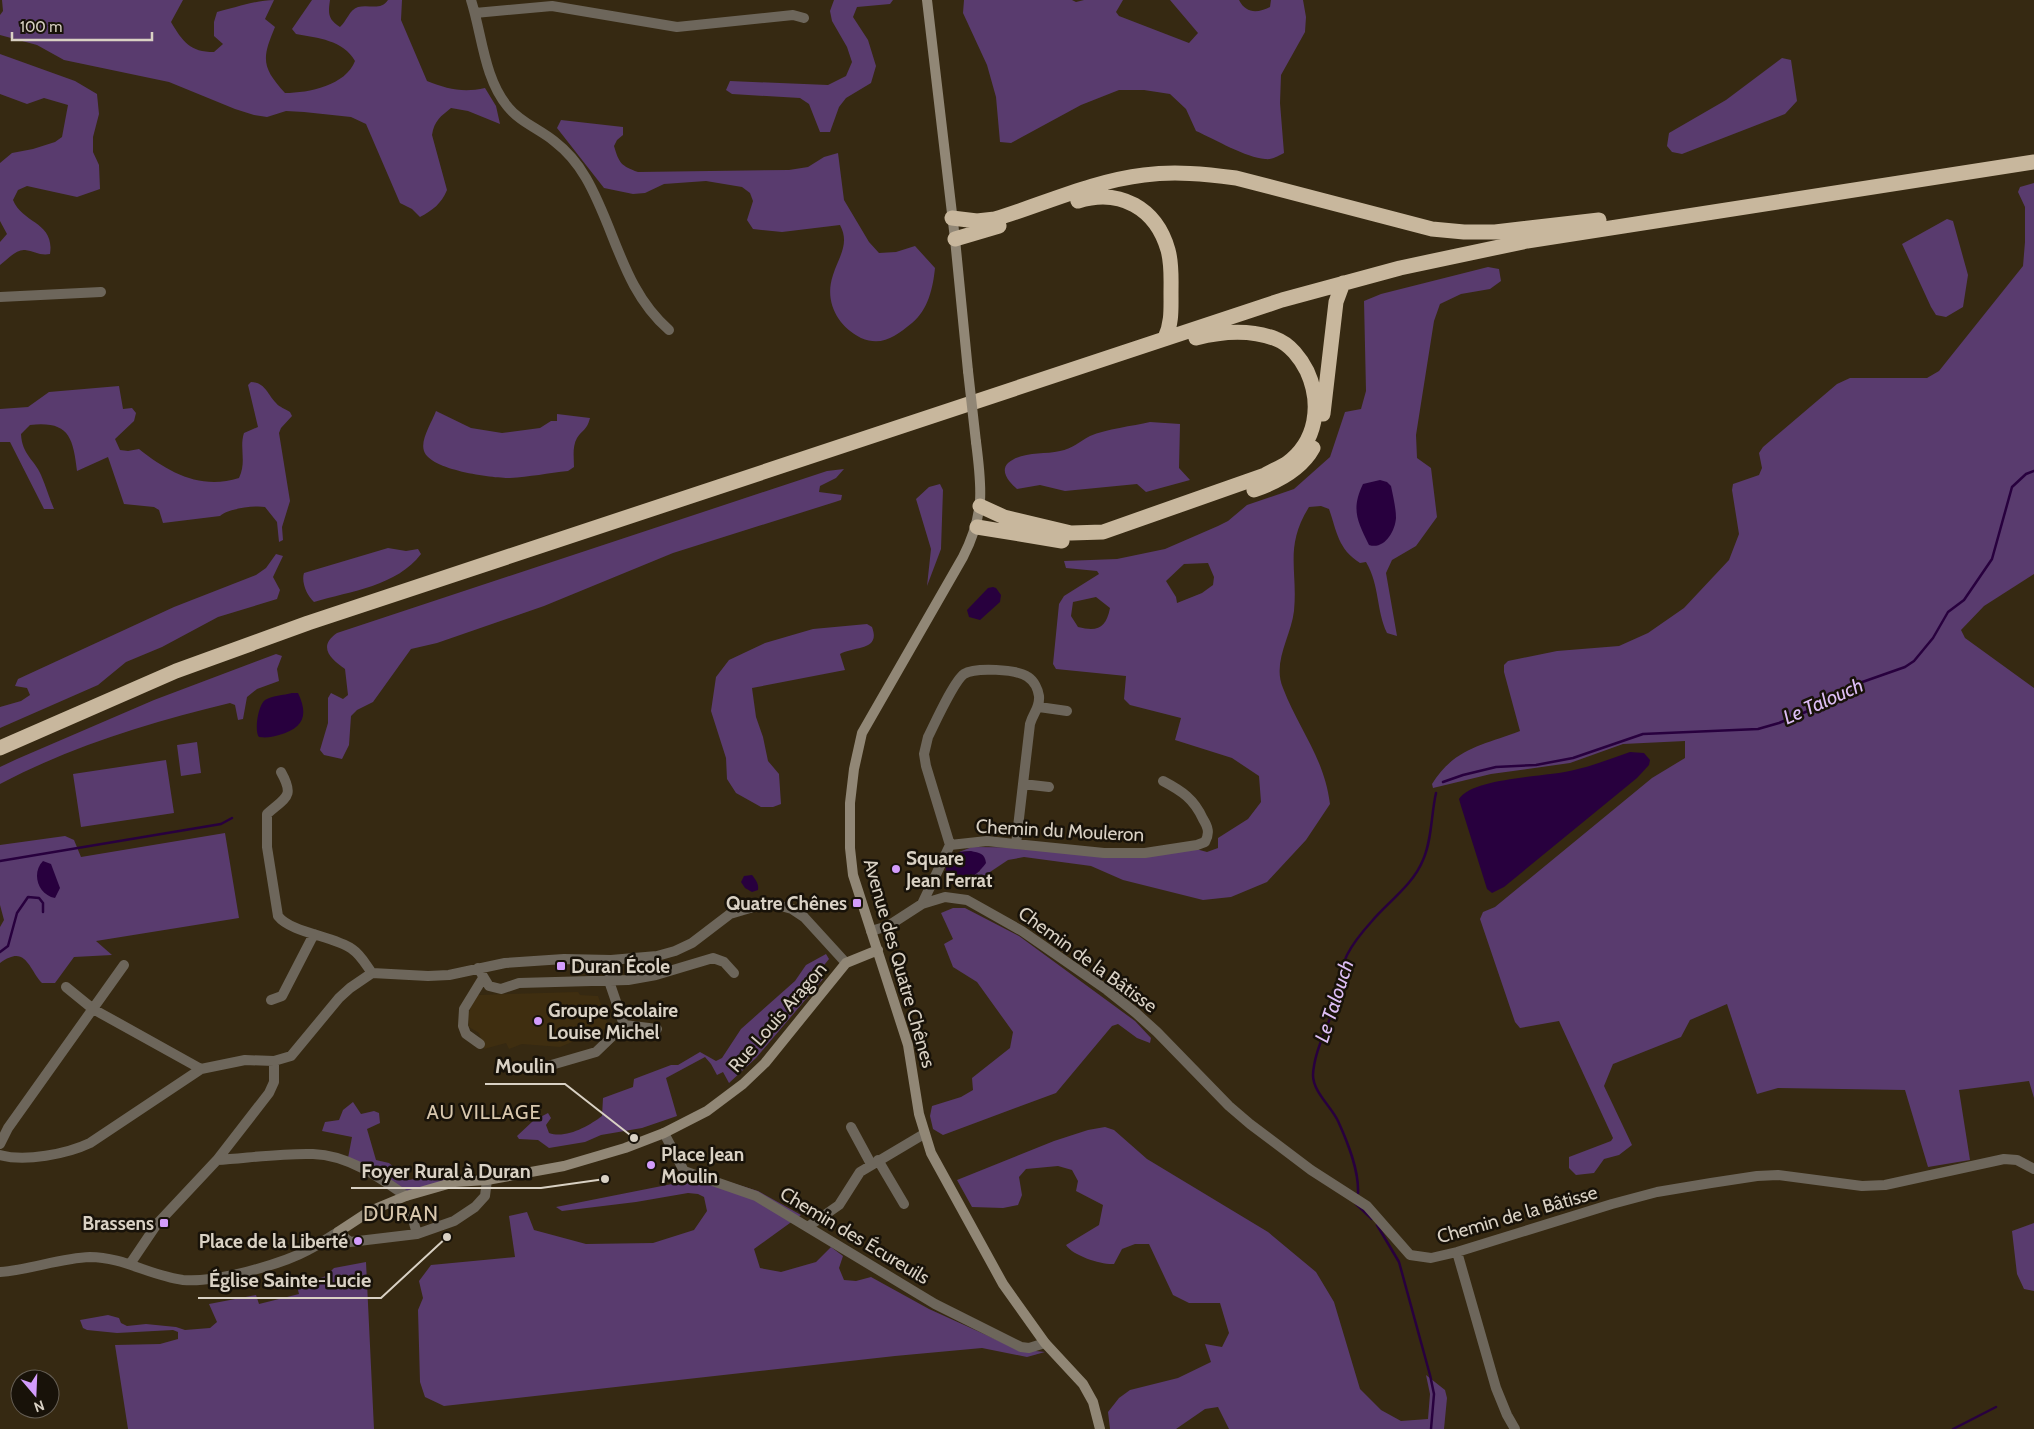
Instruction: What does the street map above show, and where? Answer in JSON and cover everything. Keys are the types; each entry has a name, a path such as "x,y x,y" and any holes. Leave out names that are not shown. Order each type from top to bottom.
{"highway":[{"path":"0,748 176,671 308,623 1282,300 1400,268 1527,241 2034,162"},
{"path":"952,218 977,221 994,219 1111,182 1143,175 1172,173 1236,178 1404,223 1432,229 1464,232 1495,232 1655,213 1677,217"},
{"path":"955,239 1083,199 1100,196 1116,197 1128,201 1148,215 1157,226 1168,249 1171,264 1171,322 1158,340"},
{"path":"977,527 1067,542 1115,538 1276,482 1298,466 1312,450 1320,430 1336,302 1343,283"},
{"path":"980,506 1004,517 1071,533 1104,532 1265,475 1286,463 1304,446 1315,424 1316,404 1314,385 1301,358 1277,339 1249,332 1215,333 1169,345 1158,340"}],"street":[{"path":"471,0 488,67 500,96 508,107 554,141 576,164 593,192 634,288 646,307 669,330"},
{"name":"Avenue des Quatre Chênes","path":"927,0 955,239 981,493 980,506 977,527 963,557 870,716 862,733 857,752 850,803 850,848 854,875 908,1045 924,1134 937,1166 1003,1284 1045,1343 1083,1384 1093,1402 1100,1429"},
{"path":"475,13 552,6 677,27 793,15 804,18"},
{"path":"0,297 101,292"},
{"path":"871,931 888,926 922,904 950,845 924,754 928,737 960,678 972,670 981,668 1026,675 1036,688 1039,707 1032,716 1030,724 1016,844"},
{"path":"1039,707 1067,711"},
{"path":"281,772 289,786 288,792 286,797 267,814 267,847 277,912 280,919 288,924 354,950 372,973"},
{"name":"Chemin du Mouleron","path":"950,845 987,840 1104,853 1145,853 1205,842 1209,835 1197,806 1180,790 1163,781"},
{"path":"1023,784 1049,787"},
{"name":"Chemin de la Bâtisse","path":"922,904 945,897 967,900 1022,931 1107,990 1157,1032 1229,1106 1250,1124 1311,1170 1367,1206 1410,1255 1431,1258 1457,1252 1656,1192 1758,1176 1786,1176 1862,1186 1899,1182 2004,1159 2018,1160 2034,1169"},
{"path":"0,1155 20,1159 78,1149 202,1069 246,1060 274,1062 291,1056 339,998 372,973 428,976 449,975 481,973 505,963 564,959 611,960 657,956 676,951 692,943 730,914 763,904 792,909 804,917 846,963"},
{"path":"271,1000 282,996 314,934"},
{"name":"Rue Louis Aragon","path":"338,1232 370,1211 406,1196 455,1182 487,1180 584,1161 664,1133 706,1110 743,1084 765,1063 846,963 878,950"},
{"path":"481,973 490,986 501,989 519,982 628,980 656,975 714,958 724,962 734,973"},
{"path":"611,960 610,981 624,1026"},
{"path":"0,1144 8,1128 124,965"},
{"path":"480,1044 466,1034 463,1014 481,973"},
{"path":"66,987 93,1009 202,1069"},
{"path":"541,1068 596,1052 624,1026 657,1029"},
{"path":"130,1264 157,1224 217,1160 270,1093 274,1082 274,1062"},
{"path":"851,1127 904,1204"},
{"name":"Chemin des Écureuils","path":"664,1133 684,1171 756,1196 809,1226 935,1304 1004,1339 1029,1348 1045,1343"},
{"path":"809,1226 839,1205 854,1180 874,1162 924,1134"},
{"path":"217,1160 314,1154 333,1157 374,1174 406,1196"},
{"path":"0,1272 89,1257 106,1258 182,1280 215,1278 307,1251 338,1232 350,1242 417,1234 454,1221 475,1206 486,1192 487,1180"},
{"path":"412,1216 417,1234"},
{"path":"1457,1252 1496,1388 1515,1429"}],"shaded area":[{"path":"2,0 183,0 171,22 179,35 193,48 214,52 223,44 214,36 214,22 217,12 274,0 265,19 275,27 268,47 266,62 271,76 285,93 295,93 335,82 344,76 355,61 344,48 337,44 296,34 292,29 312,0 330,0 330,16 340,27 355,8 378,6 388,0 402,0 401,20 427,81 455,89 485,88 496,106 500,124 468,111 451,108 438,119 432,135 447,190 436,206 420,217 412,209 400,203 366,124 351,117 304,112 286,111 267,117 254,115 169,82 64,60 37,45 0,35 0,15 3,11"},
{"path":"834,0 893,0 890,4 857,7 853,17 868,40 876,66 871,83 846,98 839,107 830,132 820,132 809,104 800,98 732,94 726,90 730,81 828,85 846,76 852,62 847,47 832,21 830,11"},
{"path":"964,0 1072,0 1076,2 1084,0 1123,0 1116,12 1119,16 1189,43 1198,33 1170,0 1239,0 1245,8 1257,11 1270,7 1271,0 1303,0 1306,17 1305,32 1281,75 1280,103 1284,153 1265,159 1230,148 1196,131 1186,109 1170,94 1144,90 1119,90 1081,105 1011,143 1000,142 996,97 987,65 963,13"},
{"path":"0,54 75,81 97,94 99,114 93,137 93,152 99,165 100,189 77,197 27,186 18,190 13,200 24,214 48,235 50,254 22,250 0,265 0,242 7,234 0,221 0,163 12,153 55,142 62,137 68,105 44,98 27,104 0,94"},
{"path":"1782,58 1791,60 1797,101 1785,114 1682,154 1672,152 1667,146 1669,133 1726,100"},
{"path":"561,120 623,127 623,135 614,146 616,152 622,163 638,172 789,170 808,167 824,157 838,153 844,200 869,242 879,253 896,252 915,246 935,268 933,283 926,305 918,318 894,336 882,341 861,338 845,327 839,320 830,294 833,275 844,244 840,225 782,232 753,229 747,220 753,201 750,193 742,187 706,181 664,184 645,193 633,194 604,188 557,128"},
{"path":"2034,183 2034,574 1984,606 1961,630 1965,638 2034,688 2034,1098 2029,1081 1959,1090 1970,1160 1928,1167 1905,1090 1778,1088 1757,1094 1727,1004 1690,1020 1681,1037 1613,1064 1604,1086 1632,1145 1619,1155 1604,1159 1594,1173 1576,1175 1569,1168 1569,1157 1611,1141 1613,1138 1559,1021 1520,1028 1515,1022 1480,919 1483,912 1495,907 1652,778 1685,758 1685,741 1623,744 1570,763 1491,774 1433,788 1432,784 1450,762 1460,755 1482,744 1520,731 1504,672 1504,665 1508,661 1557,651 1619,646 1648,633 1684,608 1729,560 1739,534 1732,490 1733,484 1759,475 1762,468 1759,453 1763,447 1837,384 1850,378 1927,378 1939,371 2023,266 2025,207 2018,192 2020,187"},
{"path":"1947,219 1953,221 1968,275 1963,307 1946,317 1936,315 1931,307 1902,244"},
{"path":"1488,267 1499,269 1501,281 1490,289 1461,294 1440,304 1434,321 1416,435 1417,458 1431,468 1437,517 1416,546 1392,560 1386,573 1397,636 1387,633 1381,616 1374,580 1366,562 1360,563 1347,552 1339,539 1329,509 1321,506 1309,507 1301,521 1294,547 1294,611 1281,659 1280,678 1289,703 1317,758 1327,787 1330,804 1306,840 1267,882 1231,897 1203,900 1123,880 1091,866 1024,857 1008,860 969,886 964,887 958,884 980,871 971,851 959,852 972,847 1196,849 1207,852 1218,848 1218,838 1248,819 1261,802 1259,776 1232,758 1175,740 1181,718 1130,705 1124,699 1126,676 1056,669 1053,664 1059,604 1064,596 1099,574 1097,571 1066,568 1064,561 1117,559 1165,549 1228,521 1247,505 1294,489 1330,457 1345,412 1361,409 1366,391 1364,301 1381,294","holes":["1208,563 1214,577 1213,585 1202,593 1177,603 1176,597 1166,581 1184,564","1096,597 1110,608 1106,620 1100,627 1091,629 1078,627 1071,616 1073,602"]},
{"path":"251,382 260,384 277,404 290,412 292,416 279,433 290,501 282,527 283,540 279,542 277,522 265,507 241,508 228,511 220,516 163,523 159,510 154,507 124,504 108,457 77,471 73,448 66,433 53,426 43,424 30,425 21,434 22,441 26,452 41,475 54,509 44,509 10,442 0,442 0,409 28,407 49,392 119,386 123,409 132,408 136,413 134,421 115,439 120,450 139,449 150,458 186,477 212,482 239,478 243,460 242,444 244,433 258,427 248,385"},
{"path":"436,411 471,428 502,433 540,428 551,421 557,421 557,414 590,418 586,427 575,441 574,467 568,471 501,478 462,472 429,458 423,447 427,431"},
{"path":"1150,422 1180,424 1179,468 1190,480 1146,492 1137,484 1065,491 1040,485 1017,489 1005,474 1006,466 1014,459 1026,455 1064,450 1096,434"},
{"path":"844,469 836,478 820,486 819,492 842,495 841,500 673,553 544,606 437,643 411,649 373,702 357,710 351,716 349,745 342,759 324,755 320,750 328,723 328,698 331,693 343,699 348,695 345,669 331,657 327,648 331,638 337,633 827,471"},
{"path":"1380,480 1387,482 1391,486 1396,518 1388,539 1374,546 1369,545 1365,537 1356,508 1363,484"},
{"path":"940,484 943,490 941,549 927,586 931,549 916,499 929,487"},
{"path":"388,548 406,551 418,549 421,554 411,565 399,573 372,586 314,602 305,589 304,573"},
{"path":"276,554 283,556 273,577 280,590 277,599 218,617 162,647 126,662 98,685 0,728 0,707 21,701 30,695 27,688 15,686 18,679 174,607 256,575 266,568"},
{"path":"993,587 1001,595 1000,602 980,620 969,617 967,610 988,588"},
{"path":"867,624 872,627 873,640 870,644 840,654 845,670 752,688 756,717 768,761 779,774 781,804 773,807 761,807 736,793 727,779 726,758 711,711 716,677 729,660 765,643 813,629"},
{"path":"276,654 282,656 277,669 279,681 257,689 247,697 243,719 238,720 235,705 230,703 200,710 112,736 27,770 0,784 0,767 154,700"},
{"path":"298,693 301,701 303,708 302,720 294,729 287,732 269,737 259,737 257,724 260,707 265,700"},
{"path":"197,742 201,773 181,776 177,745"},
{"path":"1630,752 1644,753 1650,760 1649,765 1637,778 1504,887 1492,893 1487,889 1459,799 1467,792 1479,786 1574,770"},
{"path":"166,760 174,813 81,827 73,774"},
{"path":"225,833 239,918 96,941 112,955 74,957 55,983 42,983 26,960 21,957 9,958 0,963 0,927 4,920 0,905 0,845 65,836 74,840 81,857"},
{"path":"971,851 984,857 986,863 983,867 962,883 950,884 945,881 946,867 959,852"},
{"path":"43,861 51,864 60,888 55,898 44,893 38,883 37,871"},
{"path":"752,875 757,882 758,890 752,892 745,888 741,882 744,876"},
{"path":"953,908 965,908 1019,936 1135,1021 1151,1038 1150,1043 1137,1038 1118,1024 1112,1026 1056,1093 943,1135 933,1129 930,1116 932,1106 961,1097 973,1090 972,1078 1010,1048 1013,1032 977,982 953,967 944,944 953,939 941,913"},
{"path":"826,954 829,959 821,969 823,979 756,1058 729,1083 723,1072 717,1075 705,1057 666,1078 677,1116 642,1128 601,1135 585,1142 549,1148 538,1140 519,1139 517,1136 533,1121 548,1113 551,1118 546,1125 549,1133 570,1133 591,1124 602,1116 603,1098 633,1087 634,1079 671,1065 678,1065 700,1052 716,1061 722,1058 741,1029 795,981 806,965"},
{"name":"Groupe Scolaire Louise Michel","path":"578,992 580,995 598,996 609,1027 560,1047 522,1044 509,1049 506,1043 484,1049 479,1033 469,1027 468,1015 478,995"},
{"path":"353,1102 361,1114 374,1111 379,1113 380,1123 367,1129 376,1160 389,1163 409,1180 439,1174 454,1165 457,1178 406,1192 348,1158 352,1137 322,1131 325,1122 339,1120 343,1110"},
{"path":"1105,1127 1114,1130 1147,1159 1268,1232 1316,1272 1334,1302 1360,1389 1381,1410 1401,1421 1428,1419 1430,1394 1426,1375 1445,1390 1447,1398 1444,1429 1229,1429 1218,1407 1205,1409 1176,1429 1110,1429 1108,1412 1119,1398 1130,1390 1178,1378 1211,1362 1205,1344 1222,1347 1229,1333 1220,1303 1189,1303 1173,1295 1149,1244 1135,1244 1122,1249 1114,1264 1088,1259 1070,1249 1066,1245 1099,1225 1103,1205 1076,1191 1078,1181 1072,1170 1058,1166 1026,1169 1019,1177 1022,1195 1018,1205 1003,1208 972,1207 957,1180 1054,1141 1088,1130"},
{"path":"700,1173 758,1191 801,1215 754,1249 760,1268 781,1272 816,1262 831,1247 843,1256 839,1268 844,1280 856,1281 871,1277 929,1309 1017,1349 1045,1352 1027,1357 982,1348 444,1406 425,1397 420,1382 418,1310 423,1298 419,1281 431,1265 515,1257 509,1216 527,1212 534,1230 586,1244 653,1243 694,1230 707,1211 704,1197 698,1194 688,1193 636,1202 562,1211 556,1207 682,1182"},
{"path":"2034,1223 2034,1291 2024,1289 2017,1274 2012,1231"},
{"path":"366,1262 374,1429 128,1429 115,1345 160,1344 178,1339 178,1332 173,1330 117,1333 87,1330 83,1328 80,1320 108,1315 119,1318 121,1323 127,1326 146,1324 176,1327 185,1330 210,1328 217,1322 209,1304 256,1295 259,1304 299,1294 297,1286 326,1276 334,1268"}],"waterway":[{"name":"Le Talouch","path":"1443,782 1496,767 1536,765 1573,758 1643,734 1758,729 1779,723 1820,706 1851,686 1905,667 1914,661 1933,638 1948,612 1964,600 1992,559 2012,487 2026,474 2034,471"},
{"name":"Le Talouch","path":"1358,1193 1357,1175 1349,1147 1335,1115 1316,1087 1313,1075 1314,1066 1335,1003 1341,972 1347,955 1365,929 1400,893 1419,869 1428,844 1436,793"},
{"path":"0,861 221,824 232,818"},
{"path":"0,952 8,946 17,913 28,897 39,898 43,903 43,912"},
{"name":"Le Talouch","path":"1356,1204 1372,1219"},
{"name":"Le Talouch","path":"1377,1225 1399,1262 1430,1375 1434,1394 1431,1429"},
{"path":"1953,1429 1996,1407"}],"place":[{"name":"Square Jean Ferrat","path":"896,869"},
{"name":"Quatre Chênes","path":"857,903"},
{"name":"Duran École","path":"561,966"},
{"name":"Groupe Scolaire Louise Michel","path":"538,1021"},
{"name":"Moulin","path":"634,1138"},
{"name":"Place Jean Moulin","path":"651,1165"},
{"name":"Foyer Rural à Duran","path":"605,1179"},
{"name":"Brassens","path":"164,1223"},
{"name":"Église Sainte-Lucie","path":"447,1237"},
{"name":"Place de la Liberté","path":"358,1241"}],"district":[{"name":"AU VILLAGE","path":"484,1112"},
{"name":"DURAN","path":"401,1214"}]}
